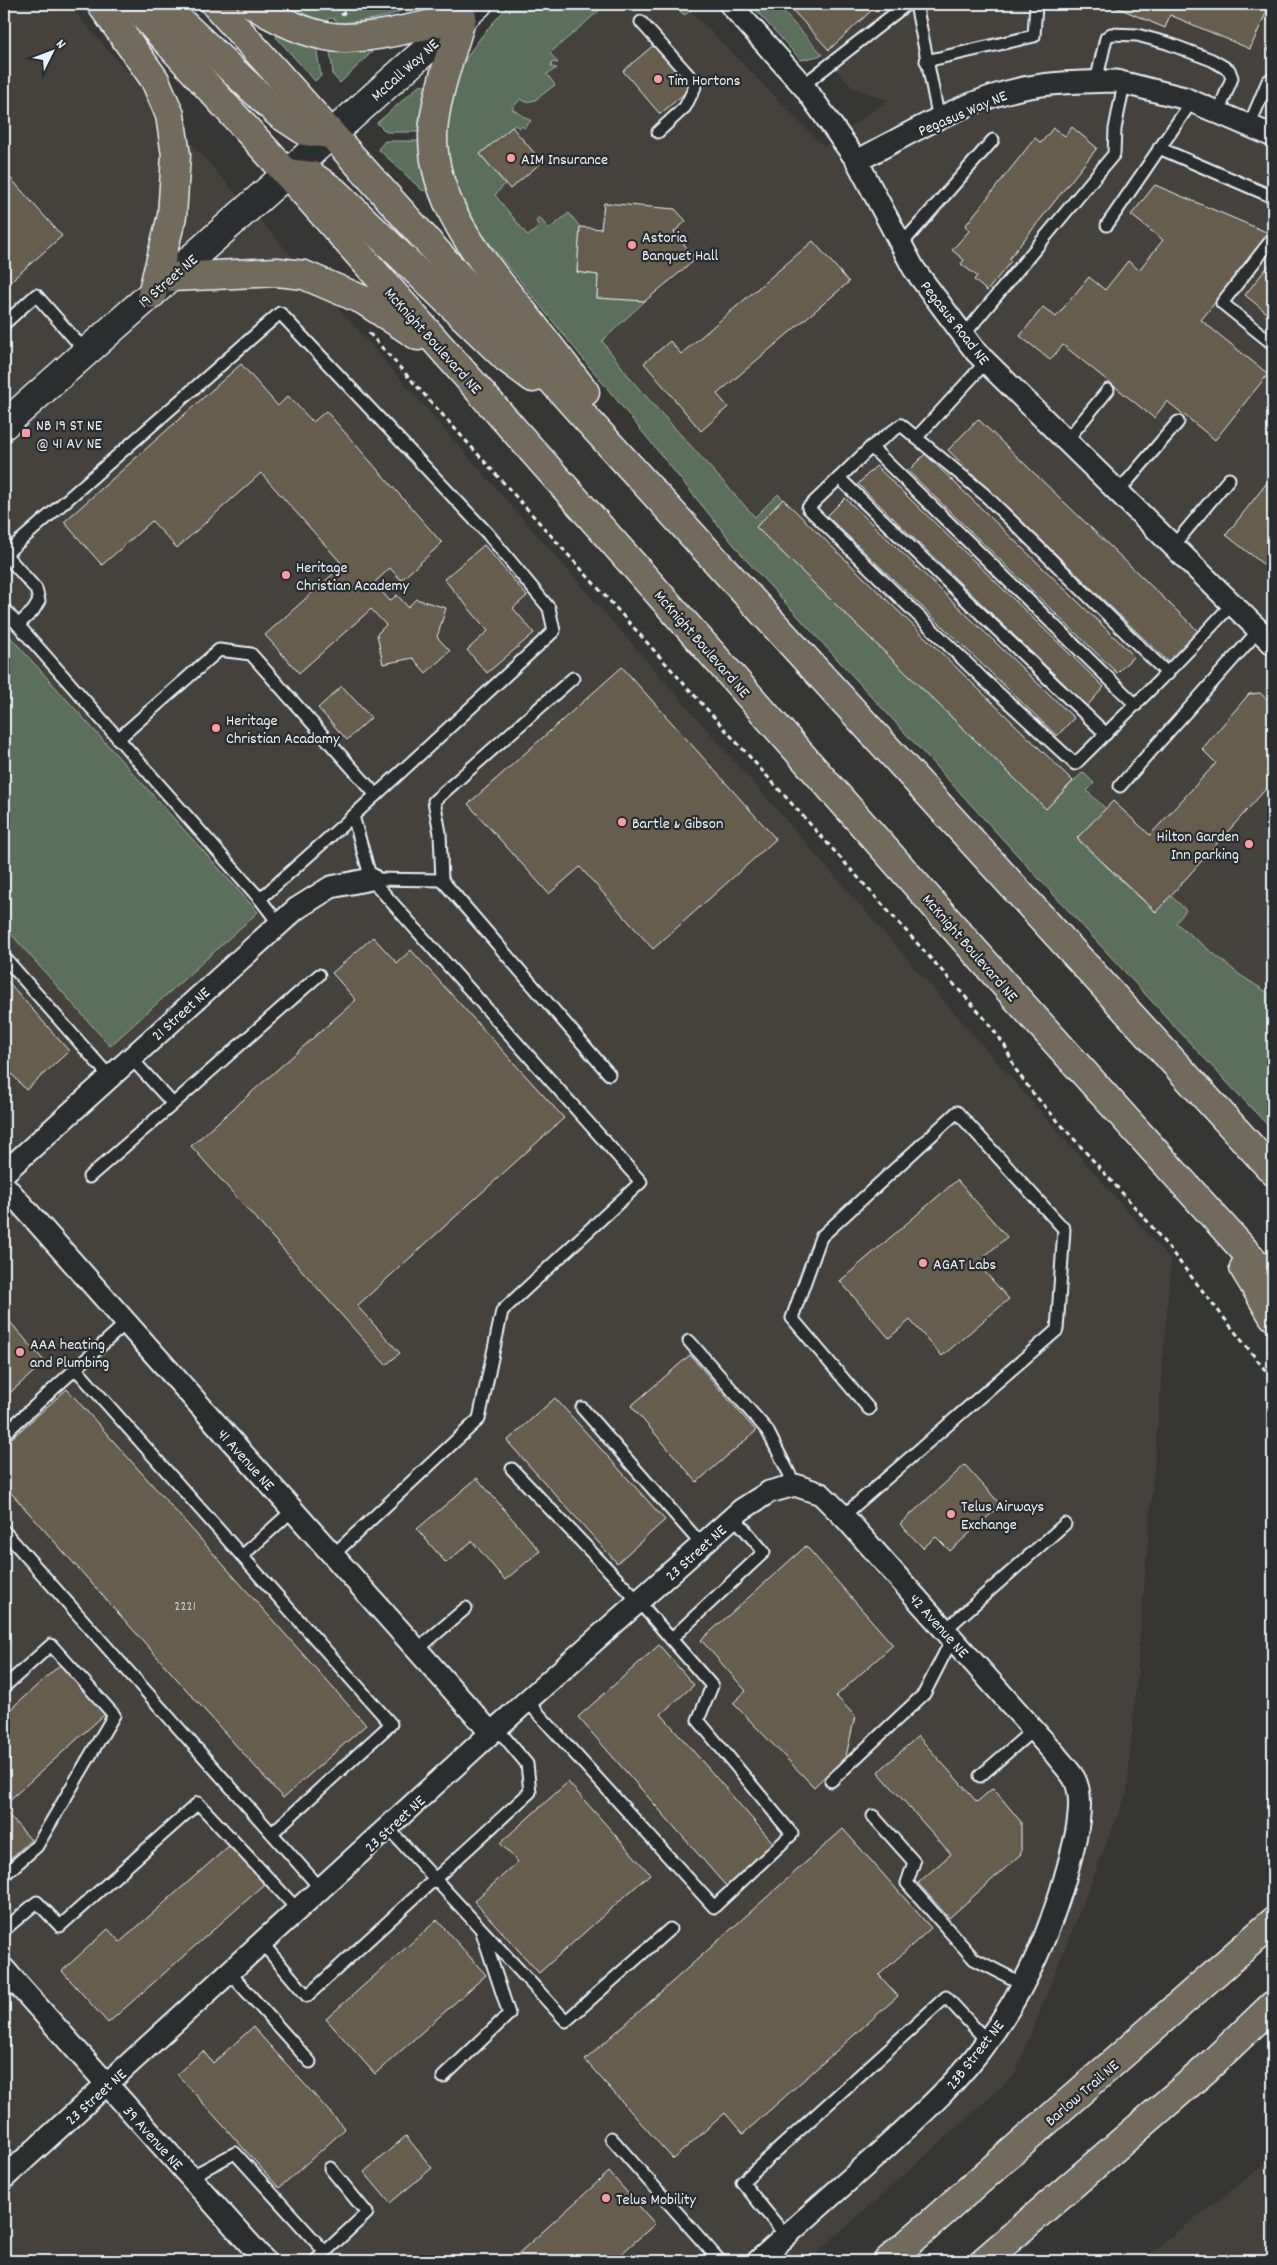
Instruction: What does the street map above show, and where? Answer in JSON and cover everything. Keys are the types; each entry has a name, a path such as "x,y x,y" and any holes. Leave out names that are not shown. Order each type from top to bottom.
{"main road":[{"path":"101,4 155,80 170,114 176,155 172,216 162,285 277,272 304,275 364,300 449,356"},
{"name":"McKnight Boulevard NE","path":"133,4 449,356 1011,992 1273,1282"},
{"path":"162,4 279,114 305,131 331,134"},
{"path":"215,4 581,413 1273,1171"},
{"path":"252,4 292,26 322,35 344,38 373,35 470,10"},
{"path":"470,10 434,117 434,146 445,195 459,225 496,278 590,399 646,483"},
{"path":"286,173 312,176 335,192 506,358 581,413"},
{"path":"1217,1221 1273,1316"},
{"name":"Barlow Trail NE","path":"888,2261 1269,1923"},
{"path":"984,2261 1205,2070 1273,2005"}],"street":[{"name":"Pegasus Road NE","path":"730,4 802,86 857,161 914,269 963,336 986,362 1266,637"},
{"name":"McCall Way NE","path":"331,134 470,10"},
{"name":"Pegasus Way NE","path":"857,161 939,120 1007,92 1058,83 1124,83 1192,101 1273,136"},
{"name":"19 Street NE","path":"4,426 331,134"},
{"name":"21 Street NE","path":"5,1185 110,1077 296,909 331,887 370,879"},
{"name":"41 Avenue NE","path":"5,1185 418,1650 494,1730"},
{"name":"42 Avenue NE","path":"795,1485 821,1494 843,1516 1075,1779"},
{"name":"23 Street NE","path":"4,2178 494,1730 702,1545 734,1517 769,1492 795,1485"},
{"name":"23B Street NE","path":"758,2261 926,2110 956,2080 988,2041 1023,1984 1049,1928 1073,1851 1079,1814 1079,1796 1075,1779"},
{"name":"39 Avenue NE","path":"4,1969 265,2261"}],"lane":[{"path":"802,86 907,4"},
{"path":"916,4 939,120"},
{"path":"926,61 1034,36 1036,4"},
{"path":"641,22 692,80 695,87 685,107 658,132"},
{"path":"1096,82 1106,38 1112,34 1137,35 1167,43 1212,60 1229,70 1232,78 1218,112"},
{"path":"1249,126 1268,81 1273,78"},
{"path":"963,336 1114,154 1115,129 1124,83"},
{"path":"1107,224 1192,101"},
{"path":"901,245 993,140"},
{"path":"1159,148 1273,197"},
{"path":"1273,238 1222,303 1273,344"},
{"path":"4,324 36,295 86,352"},
{"path":"18,624 34,611 40,601 36,589 4,555 280,313 488,534 549,608 554,631 260,899"},
{"path":"916,438 986,362"},
{"path":"1066,441 1108,390"},
{"path":"1118,492 1178,422"},
{"path":"1168,674 984,494 901,426 871,447 808,508 982,678 1076,764 1168,674 1232,604"},
{"path":"871,447 1136,705"},
{"path":"839,478 1106,734"},
{"path":"1174,546 1229,479"},
{"path":"4,609 260,899 279,924"},
{"path":"1120,786 1266,637"},
{"path":"118,739 219,650 251,654 376,795"},
{"path":"573,678 434,801 440,833 442,880 609,1074"},
{"path":"333,1555 479,1419 502,1311 641,1182 370,879 353,816"},
{"path":"370,879 442,880"},
{"path":"4,957 110,1077"},
{"path":"89,1177 319,975"},
{"path":"131,1058 173,1104"},
{"path":"843,1516 1057,1330 1064,1229 958,1112 821,1237 792,1318 869,1409"},
{"path":"4,1434 126,1323"},
{"path":"689,1341 767,1430 795,1485"},
{"path":"76,1369 391,1724 272,1833"},
{"path":"582,1408 702,1545"},
{"path":"512,1469 639,1602 712,1686 698,1720 792,1834 714,1907 527,1701"},
{"path":"242,1556 293,1510"},
{"path":"671,1639 764,1552 734,1517"},
{"path":"831,1781 924,1694 948,1635 1065,1524"},
{"path":"4,1531 321,1889"},
{"path":"418,1650 466,1608"},
{"path":"4,1687 51,1645 114,1715 37,1846 4,1875"},
{"path":"262,1943 307,1996 530,1792 528,1764 494,1730"},
{"path":"980,1776 1033,1730"},
{"path":"4,1930 36,1902 60,1926 198,1803 298,1910"},
{"path":"873,1816 914,1862 907,1883 974,1959 1023,1984"},
{"path":"388,1828 566,2021 670,1929"},
{"path":"442,2077 509,2014 480,1928"},
{"path":"230,1973 310,2062"},
{"path":"786,2236 742,2182 946,1997 988,2041"},
{"path":"611,2138 720,2261"},
{"path":"190,2177 235,2153 325,2252"},
{"path":"315,2261 367,2213 330,2168"}],"path":[{"path":"363,326 986,1021 1005,1046 1016,1070 1032,1092 1149,1223 1273,1380"}],"shaded area":[{"path":"4,4 67,4 356,328 1171,1261 1127,1792 1014,2076 808,2261 4,2261"},
{"path":"586,4 684,4 824,147 887,100 853,88 776,4 1273,4 1273,1015 1150,922 807,591 599,348 477,189 463,117"},
{"path":"1273,2158 1273,2261 1140,2261"}],"green space":[{"path":"272,4 412,4 387,16 339,23 330,18 325,22 312,20"},
{"path":"510,4 607,4 550,53 558,63 552,62 551,67 557,68 547,74 555,85 535,100 526,102 520,99 512,109 531,121 524,128 522,126 519,128 515,125 480,154 505,184 495,195 528,236 539,227 536,221 539,217 549,229 569,213 580,227 577,272 598,275 597,298 645,301 602,341 634,383 755,517 778,494 783,499 756,527 1046,809 1083,772 1094,783 1087,791 1106,809 1077,839 1155,912 1170,895 1186,910 1176,923 1240,975 1273,996 1273,1131 747,561 478,229 453,177 444,143 448,137 444,129 452,91 466,58"},
{"path":"669,4 693,4 692,9 685,15"},
{"path":"750,4 776,4 823,55 801,60"},
{"path":"280,31 316,46 321,76 315,81 276,37"},
{"path":"329,45 367,45 372,52 340,83 331,73 333,72"},
{"path":"421,84 429,89 422,129 419,132 386,132 377,123"},
{"path":"385,141 419,141 422,143 430,187 423,191 378,149"},
{"path":"4,630 258,912 110,1046 4,926"}],"building":[{"path":"787,4 869,4 873,9 829,50"},
{"path":"1109,4 1270,4 1250,49 1170,15 1165,28"},
{"path":"1273,39 1273,52 1268,50"},
{"name":"Tim Hortons","path":"655,44 692,87 660,114 623,71"},
{"name":"AIM Insurance","path":"512,127 542,162 510,189 480,154"},
{"path":"1072,127 1097,148 1009,259 1011,261 987,291 974,280 977,276 961,264 964,260 952,250 970,230 965,226 1035,138 1041,143 1053,128 1065,136"},
{"path":"4,173 62,236 4,287"},
{"path":"1155,185 1271,234 1201,320 1268,374 1215,440 1167,401 1154,418 1063,345 1050,360 1020,336 1043,307 1056,317 1089,277 1105,290 1128,261 1139,270 1163,240 1131,215"},
{"name":"Astoria Banquet Hall","path":"604,203 675,209 686,221 674,232 696,259 645,301 597,298 598,275 577,272 580,227 601,229"},
{"path":"813,241 849,282 717,394 728,407 701,431 644,363 670,341 681,354"},
{"path":"1273,260 1273,318 1245,295"},
{"path":"241,364 278,406 288,396 313,422 326,411 442,543 401,580 390,568 374,583 390,601 397,595 408,607 416,599 446,608 437,637 450,651 426,673 413,658 383,664 377,634 386,625 371,609 299,673 265,635 343,565 261,473 177,548 152,521 102,565 64,522"},
{"path":"978,419 1199,632 1169,663 948,450"},
{"path":"925,454 1134,656 1117,673 908,471"},
{"path":"876,466 1104,687 1087,706 858,484"},
{"path":"1273,475 1273,572 1226,535"},
{"path":"845,498 1074,718 1057,736 827,516"},
{"path":"783,499 1073,781 1046,809 756,527"},
{"path":"484,545 527,596 513,608 534,633 487,673 467,650 488,631 444,579"},
{"name":"Bartle & Gibson","path":"622,667 776,839 653,949 580,867 549,894 468,804"},
{"path":"342,686 371,718 347,740 318,708"},
{"path":"1260,693 1273,705 1273,781 1156,912 1077,838 1113,801 1150,835 1216,763 1202,749 1249,694"},
{"path":"373,937 397,963 411,950 564,1118 357,1306 400,1353 386,1365 191,1146 356,1000 332,973"},
{"path":"4,977 69,1051 26,1090 4,1065"},
{"name":"AGAT Labs","path":"957,1180 1007,1237 986,1255 984,1271 1009,1299 942,1356 910,1320 889,1338 840,1281"},
{"name":"AAA heating and Plumbing","path":"4,1315 45,1362 4,1398"},
{"path":"690,1355 756,1431 697,1482 631,1406"},
{"path":"67,1389 366,1725 283,1798 4,1485 4,1445"},
{"path":"555,1398 665,1520 617,1563 507,1441"},
{"name":"Telus Airways Exchange","path":"965,1465 1001,1505 950,1551 936,1537 923,1548 900,1524"},
{"path":"477,1478 540,1551 505,1580 472,1541 446,1563 417,1529"},
{"path":"806,1546 893,1645 836,1696 855,1716 846,1756 814,1787 733,1703 746,1691 701,1640"},
{"path":"659,1645 694,1685 661,1714 774,1844 726,1886 578,1717"},
{"path":"61,1664 105,1714 4,1805 4,1715"},
{"path":"918,1736 977,1802 993,1788 1021,1822 1021,1854 949,1918 918,1883 951,1854 878,1772"},
{"path":"568,1782 650,1874 539,1973 474,1901 518,1862 500,1843"},
{"path":"4,1810 31,1840 4,1864"},
{"path":"843,1829 931,1928 879,1975 898,1996 743,2134 725,2113 673,2159 585,2060"},
{"path":"230,1845 265,1884 108,2023 62,1971 108,1929 120,1942"},
{"path":"437,1920 486,1975 375,2074 326,2019"},
{"path":"253,2027 345,2129 279,2188 177,2074 203,2051 213,2063"},
{"path":"406,2136 432,2168 390,2203 364,2172"},
{"name":"Telus Mobility","path":"609,2172 655,2224 613,2261 510,2261"}],"place":[{"name":"Tim Hortons","path":"658,79"},
{"name":"AIM Insurance","path":"511,158"},
{"name":"Astoria Banquet Hall","path":"632,245"},
{"name":"NB 19 ST NE @ 41 AV NE","path":"26,433"},
{"name":"Heritage Christian Academy","path":"286,575"},
{"name":"Heritage Christian Acadamy","path":"216,728"},
{"name":"Bartle & Gibson","path":"622,822"},
{"name":"Hilton Garden Inn parking","path":"1249,844"},
{"name":"AGAT Labs","path":"923,1263"},
{"name":"AAA heating and Plumbing","path":"20,1352"},
{"name":"Telus Airways Exchange","path":"951,1514"},
{"name":"Telus Mobility","path":"606,2198"}]}
